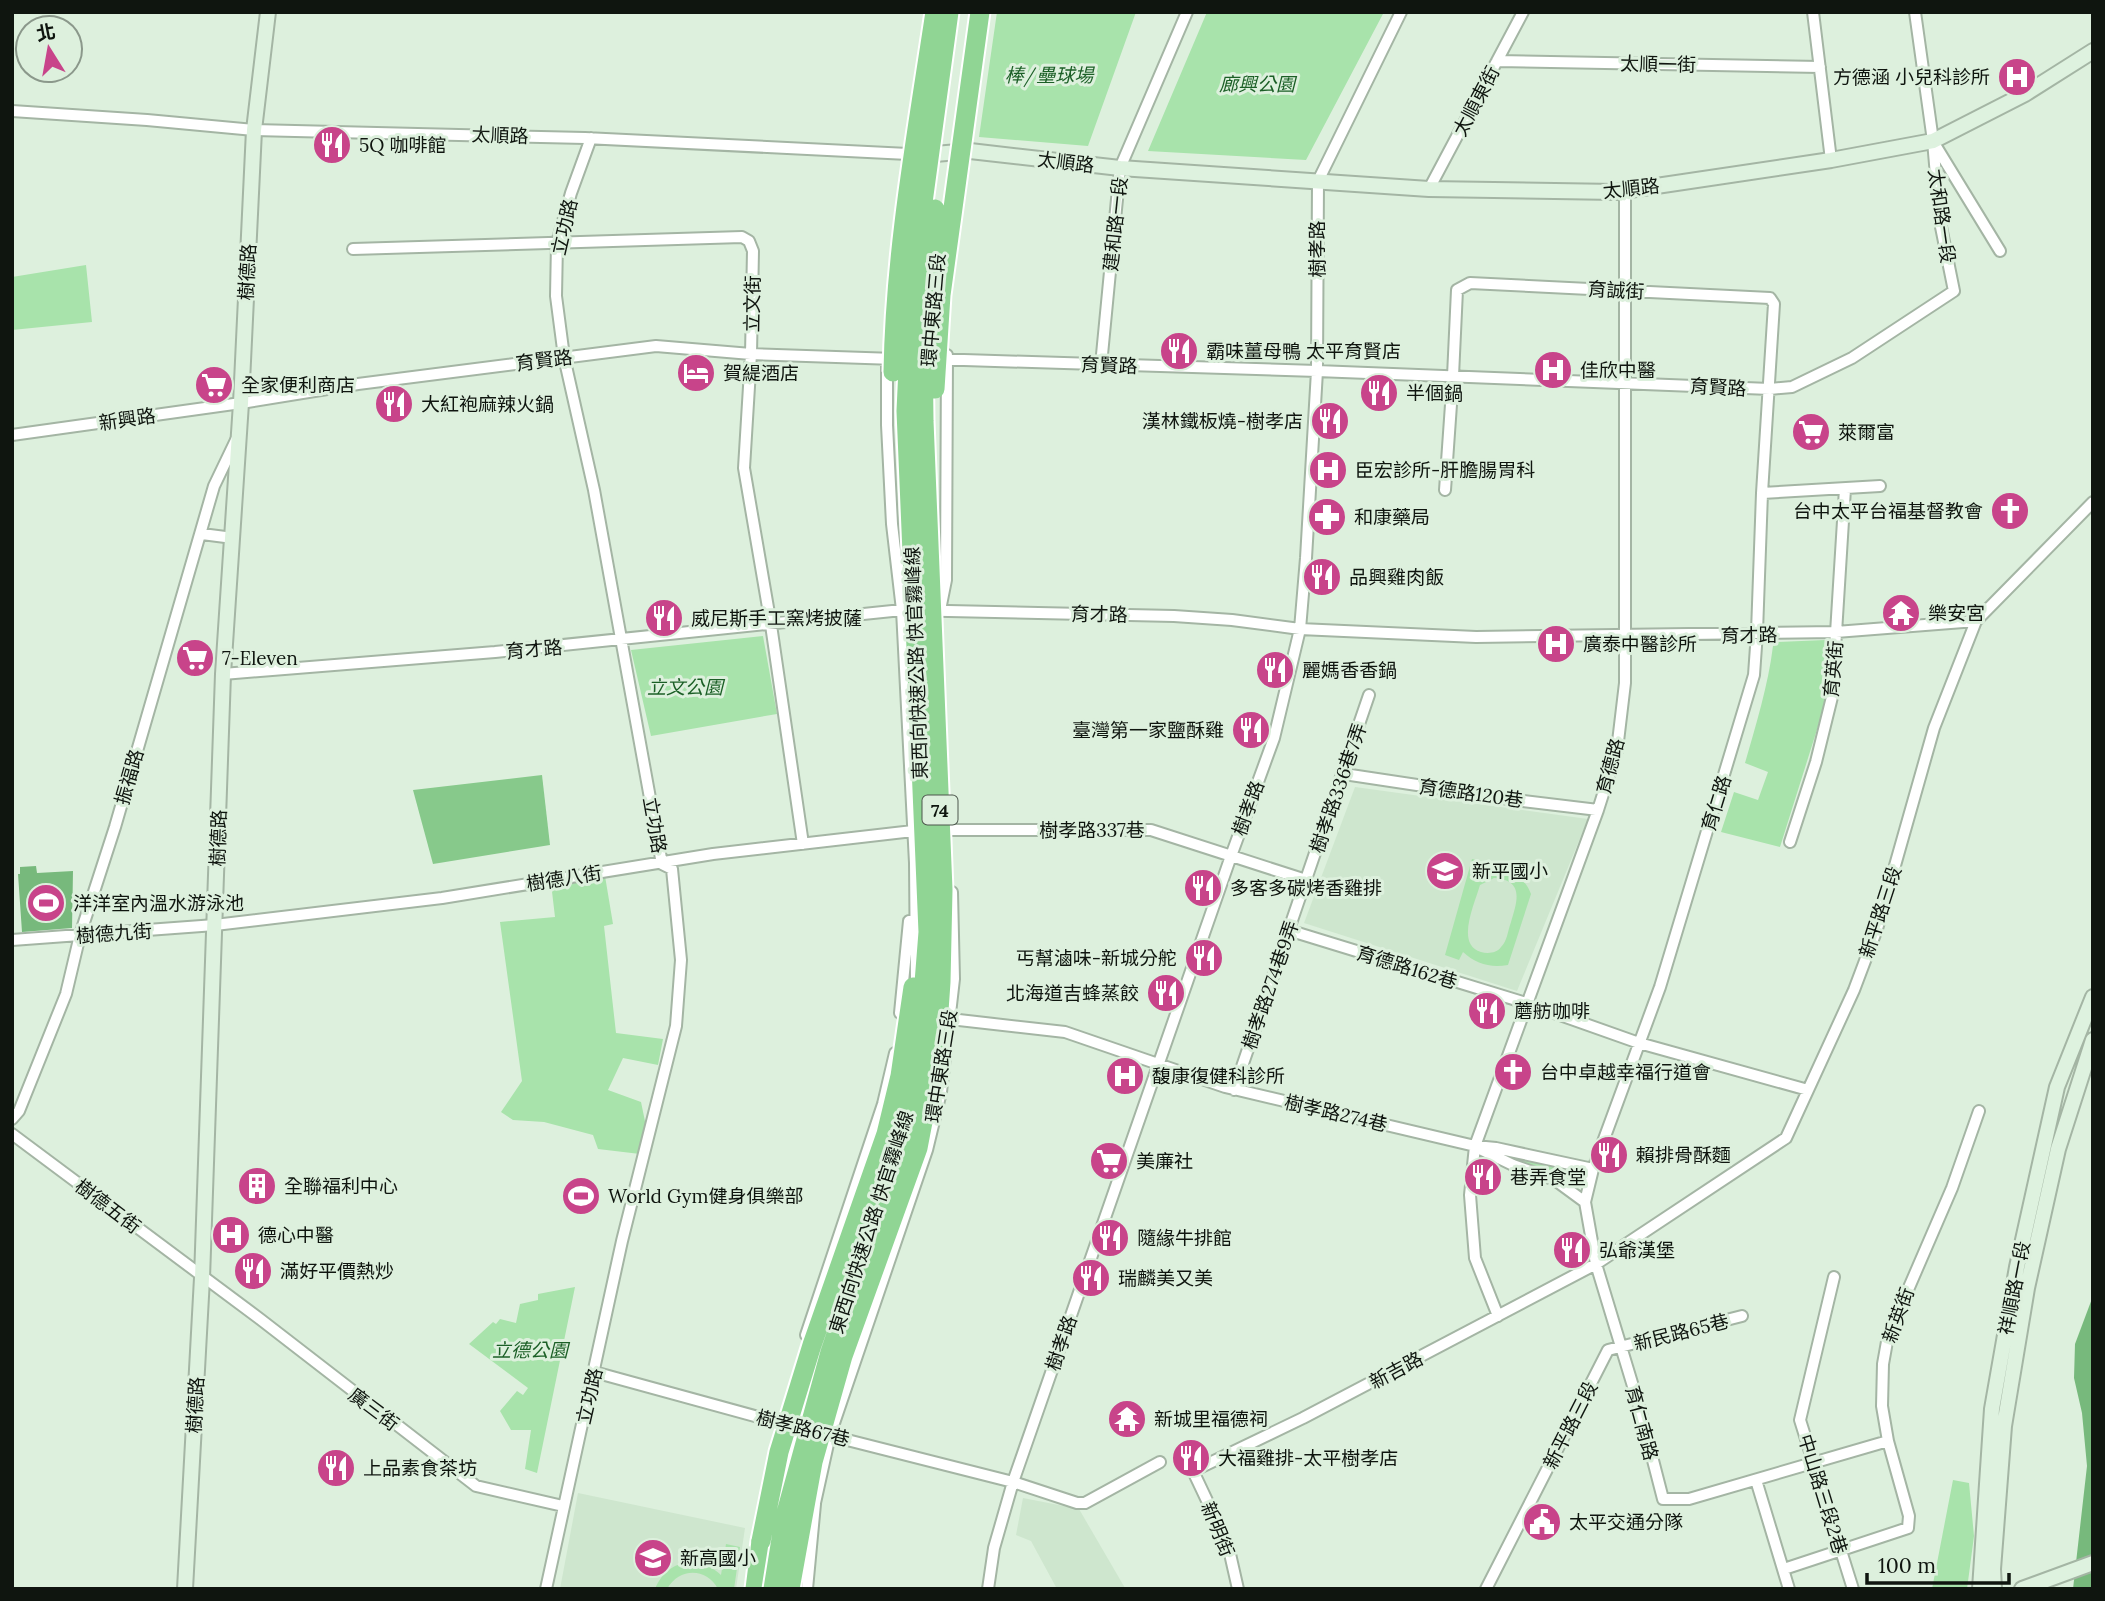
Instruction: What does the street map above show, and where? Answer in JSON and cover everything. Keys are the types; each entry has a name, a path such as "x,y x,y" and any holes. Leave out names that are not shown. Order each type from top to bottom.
{"highway":[{"path":"919,519 894,445 895,312 903,230 935,12"},
{"name":"東西向快速公路 快官霧峰線","path":"790,1589 813,1462 843,1356 918,1148 936,1054 943,890 919,519 906,411 912,282 949,12"},
{"name":"東西向快速公路 快官霧峰線","path":"773,1589 784,1520 826,1365 901,1143 914,1082 928,932 919,519 924,421 925,290 960,12"},
{"path":"919,519 941,295 980,12"},
{"name":"74","path":"755,1589 761,1541 779,1452 886,1134 900,1076 911,991 928,932"}],"street":[{"name":"樹德路","path":"185,1589 202,1278 223,674 240,432 254,130 268,12"},
{"name":"環中東路三段","path":"902,610 904,546 900,359 903,284 928,12"},
{"name":"環中東路三段","path":"763,1589 774,1508 795,1427 889,1137 904,1082 914,1005 915,863 902,610 892,524 887,359 892,286 913,155 941,12"},
{"name":"環中東路三段","path":"800,1589 830,1435 927,1150 941,1092 950,1019 954,979 940,610 928,422 928,359 931,293 974,12"},
{"name":"環中東路三段","path":"940,610 946,580 947,307 987,12"},
{"name":"建和路一段","path":"1101,365 1120,168 1187,12"},
{"name":"樹孝路","path":"988,1589 994,1548 1013,1482 1274,738 1300,629 1317,370 1318,181 1401,12"},
{"name":"太順東街","path":"1429,189 1523,12"},
{"path":"1812,12 1831,160"},
{"name":"太和路一段","path":"1915,12 1933,141 1940,222 1954,291"},
{"name":"太順路","path":"12,111 254,130 591,138 913,155 970,151 1120,168 1429,189 1625,191 1831,160 1933,141 2025,94 2093,51"},
{"name":"太順一街","path":"1497,61 1820,67"},
{"name":"立功路","path":"546,1589 622,1241 676,1026 681,960 672,869 662,864 594,489 564,357 556,296 557,243 570,193 591,138"},
{"name":"太和路一段","path":"1933,141 2000,251"},
{"name":"育德路","path":"1498,1316 1475,1258 1469,1195 1475,1146 1598,810 1617,750 1625,683 1625,191"},
{"name":"立文街","path":"354,249 742,237 749,241 753,251 751,354 744,468 771,625 803,844"},
{"name":"育誠街","path":"1454,376 1457,290 1470,283 1770,298 1774,303 1770,389"},
{"name":"育賢路","path":"241,403 358,384 656,346 751,354 1317,370 1770,389 1792,387 1852,358 1954,291"},
{"path":"1445,490 1454,376"},
{"name":"育仁路","path":"1585,1202 1593,1169 1660,987 1754,675 1762,493 1770,389"},
{"name":"新興路","path":"12,435 241,403"},
{"name":"振福路","path":"12,1119 19,1111 66,994 80,935 115,827 214,486 240,432"},
{"path":"1762,493 1880,486"},
{"name":"育英街","path":"1790,842 1816,762 1832,697 1844,489"},
{"name":"新平路三段","path":"1596,1264 1786,1138 1854,990 1877,929 1934,728 1976,621 2093,502"},
{"path":"202,534 233,538"},
{"name":"育才路","path":"223,674 620,641 902,610 1174,616 1300,629 1463,637 1756,635 1954,625 1976,621"},
{"name":"樹孝路336巷7弄","path":"1306,880 1370,695"},
{"name":"育德路120巷","path":"1344,774 1598,810"},
{"name":"樹孝路337巷","path":"949,830 1151,830 1306,880"},
{"name":"樹德八街","path":"215,925 442,898 713,854 913,831"},
{"name":"環中東路三段","path":"746,1589 761,1504 780,1423 807,1331 883,1104 897,1046 915,863"},
{"name":"樹孝路274巷9弄","path":"1234,1090 1306,880"},
{"name":"樹德九街","path":"12,940 215,925"},
{"name":"育德路162巷","path":"1289,930 1526,1003 1639,1043 1808,1090"},
{"name":"祥順路一段","path":"1980,1589 1992,1409 2017,1267 2057,1087 2093,997"},
{"name":"樹孝路274巷","path":"950,1019 1065,1031 1234,1090 1475,1146"},
{"name":"祥順路一段","path":"1994,1589 2004,1426 2027,1288 2058,1149 2093,1040"},
{"name":"新英街","path":"1840,1550 1908,1528 1909,1516 1888,1441 1882,1406 1883,1363 1888,1336 1952,1188 1979,1111"},
{"name":"樹德五街","path":"12,1134 202,1278"},
{"path":"1475,1146 1593,1169"},
{"path":"1475,1146 1513,1165 1555,1180 1585,1202 1596,1264 1620,1348"},
{"name":"新吉路","path":"1193,1471 1303,1418 1596,1264"},
{"name":"中山路三段2巷","path":"1834,1277 1800,1420 1809,1465 1853,1589"},
{"name":"廣三街","path":"202,1278 476,1486 563,1506"},
{"name":"新民路65巷","path":"1620,1348 1742,1316"},
{"name":"新平路三段","path":"1486,1589 1608,1350 1620,1348"},
{"name":"育仁南路","path":"1620,1348 1639,1406 1663,1499 1689,1499 1756,1480"},
{"name":"樹孝路67巷","path":"594,1372 795,1427 1013,1482"},
{"path":"1789,1589 1756,1480 1888,1441"},
{"path":"1013,1482 1077,1503 1085,1503 1160,1462"},
{"name":"新明街","path":"1193,1471 1228,1545 1238,1589"},
{"name":"環中東路三段","path":"807,1589 815,1504"},
{"path":"1784,1569 1840,1550"},
{"path":"2022,1589 2093,1563"}],"shaded area":[{"path":"542,775 550,845 433,864 413,790"},
{"name":"新平國小","path":"1355,787 1588,819 1517,991 1304,923"},
{"name":"洋洋室內溫水游泳池","path":"36,866 37,873 73,871 72,928 22,932 18,874 20,867"},
{"path":"2093,1296 2093,1589 2073,1589 2087,1466 2082,1413 2074,1378 2075,1344"},
{"name":"新高國小","path":"578,1493 745,1528 736,1589 560,1589"},
{"path":"1023,1498 1079,1509 1125,1588 1057,1589 1031,1541 1016,1535"}],"green space":[{"name":"棒/壘球場","path":"997,12 1136,12 1088,146 979,137"},
{"name":"廊興公園","path":"1207,12 1384,12 1306,160 1148,151"},
{"path":"86,265 92,322 12,330 12,277"},
{"name":"立文公園","path":"763,636 777,714 651,736 631,650"},
{"path":"1825,640 1830,645 1826,701 1780,847 1721,832 1734,792 1758,800 1768,772 1745,763 1765,690 1773,646 1778,642"},
{"path":"1472,859 1485,862 1483,872 1505,870 1518,876 1531,894 1508,965 1484,964 1463,952 1459,960 1445,955","holes":["1494,878 1511,883 1516,893 1507,936 1497,951 1481,952 1473,948 1469,941 1469,923 1474,902 1480,885"]},
{"path":"605,876 613,924 604,926 616,1033 663,1039 658,1065 623,1058 608,1090 641,1102 646,1126 640,1154 598,1149 593,1135 544,1122 513,1120 501,1112 522,1081 500,922 555,917 551,883"},
{"path":"1508,1155 1573,1170 1579,1177 1577,1187 1505,1158"},
{"name":"立德公園","path":"575,1287 537,1473 525,1469 531,1430 511,1430 500,1411 517,1391 523,1395 528,1388 469,1344 493,1322 496,1324 500,1319 516,1323 520,1304 538,1300 538,1294"},
{"path":"1953,1480 1969,1483 1974,1536 1967,1589 1932,1589"},
{"path":"726,1544 740,1547 734,1589 718,1589 707,1577 692,1573 678,1577 667,1589 655,1589 667,1571 684,1563 703,1564 721,1575"}],"place":[{"name":"方德涵 小兒科診所","path":"2017,77"},
{"name":"5Q 咖啡館","path":"332,145"},
{"name":"霸味薑母鴨 太平育賢店","path":"1179,351"},
{"name":"佳欣中醫","path":"1553,370"},
{"name":"賀緹酒店","path":"696,373"},
{"name":"全家便利商店","path":"214,385"},
{"name":"半個鍋","path":"1379,393"},
{"name":"大紅袍麻辣火鍋","path":"394,404"},
{"name":"漢林鐵板燒-樹孝店","path":"1330,421"},
{"name":"萊爾富","path":"1811,432"},
{"name":"臣宏診所-肝膽腸胃科","path":"1328,470"},
{"name":"台中太平台福基督教會","path":"2010,511"},
{"name":"和康藥局","path":"1327,517"},
{"name":"品興雞肉飯","path":"1322,577"},
{"name":"樂安宮","path":"1901,613"},
{"name":"威尼斯手工窯烤披薩","path":"664,618"},
{"name":"廣泰中醫診所","path":"1556,644"},
{"name":"7-Eleven","path":"195,658"},
{"name":"麗媽香香鍋","path":"1275,670"},
{"name":"臺灣第一家鹽酥雞","path":"1251,730"},
{"name":"新平國小","path":"1445,871"},
{"name":"多客多碳烤香雞排","path":"1203,888"},
{"name":"洋洋室內溫水游泳池","path":"46,903"},
{"name":"丐幫滷味-新城分舵","path":"1204,958"},
{"name":"北海道吉蜂蒸餃","path":"1166,993"},
{"name":"蘑舫咖啡","path":"1487,1011"},
{"name":"台中卓越幸福行道會","path":"1513,1072"},
{"name":"馥康復健科診所","path":"1125,1076"},
{"name":"賴排骨酥麵","path":"1609,1155"},
{"name":"美廉社","path":"1109,1161"},
{"name":"巷弄食堂","path":"1483,1177"},
{"name":"全聯福利中心","path":"257,1186"},
{"name":"World Gym健身俱樂部","path":"581,1196"},
{"name":"德心中醫","path":"231,1235"},
{"name":"隨緣牛排館","path":"1110,1238"},
{"name":"弘爺漢堡","path":"1572,1250"},
{"name":"滿好平價熱炒","path":"253,1271"},
{"name":"瑞麟美又美","path":"1091,1278"},
{"name":"新城里福德祠","path":"1127,1419"},
{"name":"大福雞排-太平樹孝店","path":"1191,1458"},
{"name":"上品素食茶坊","path":"336,1468"},
{"name":"太平交通分隊","path":"1542,1522"},
{"name":"新高國小","path":"653,1558"}]}
